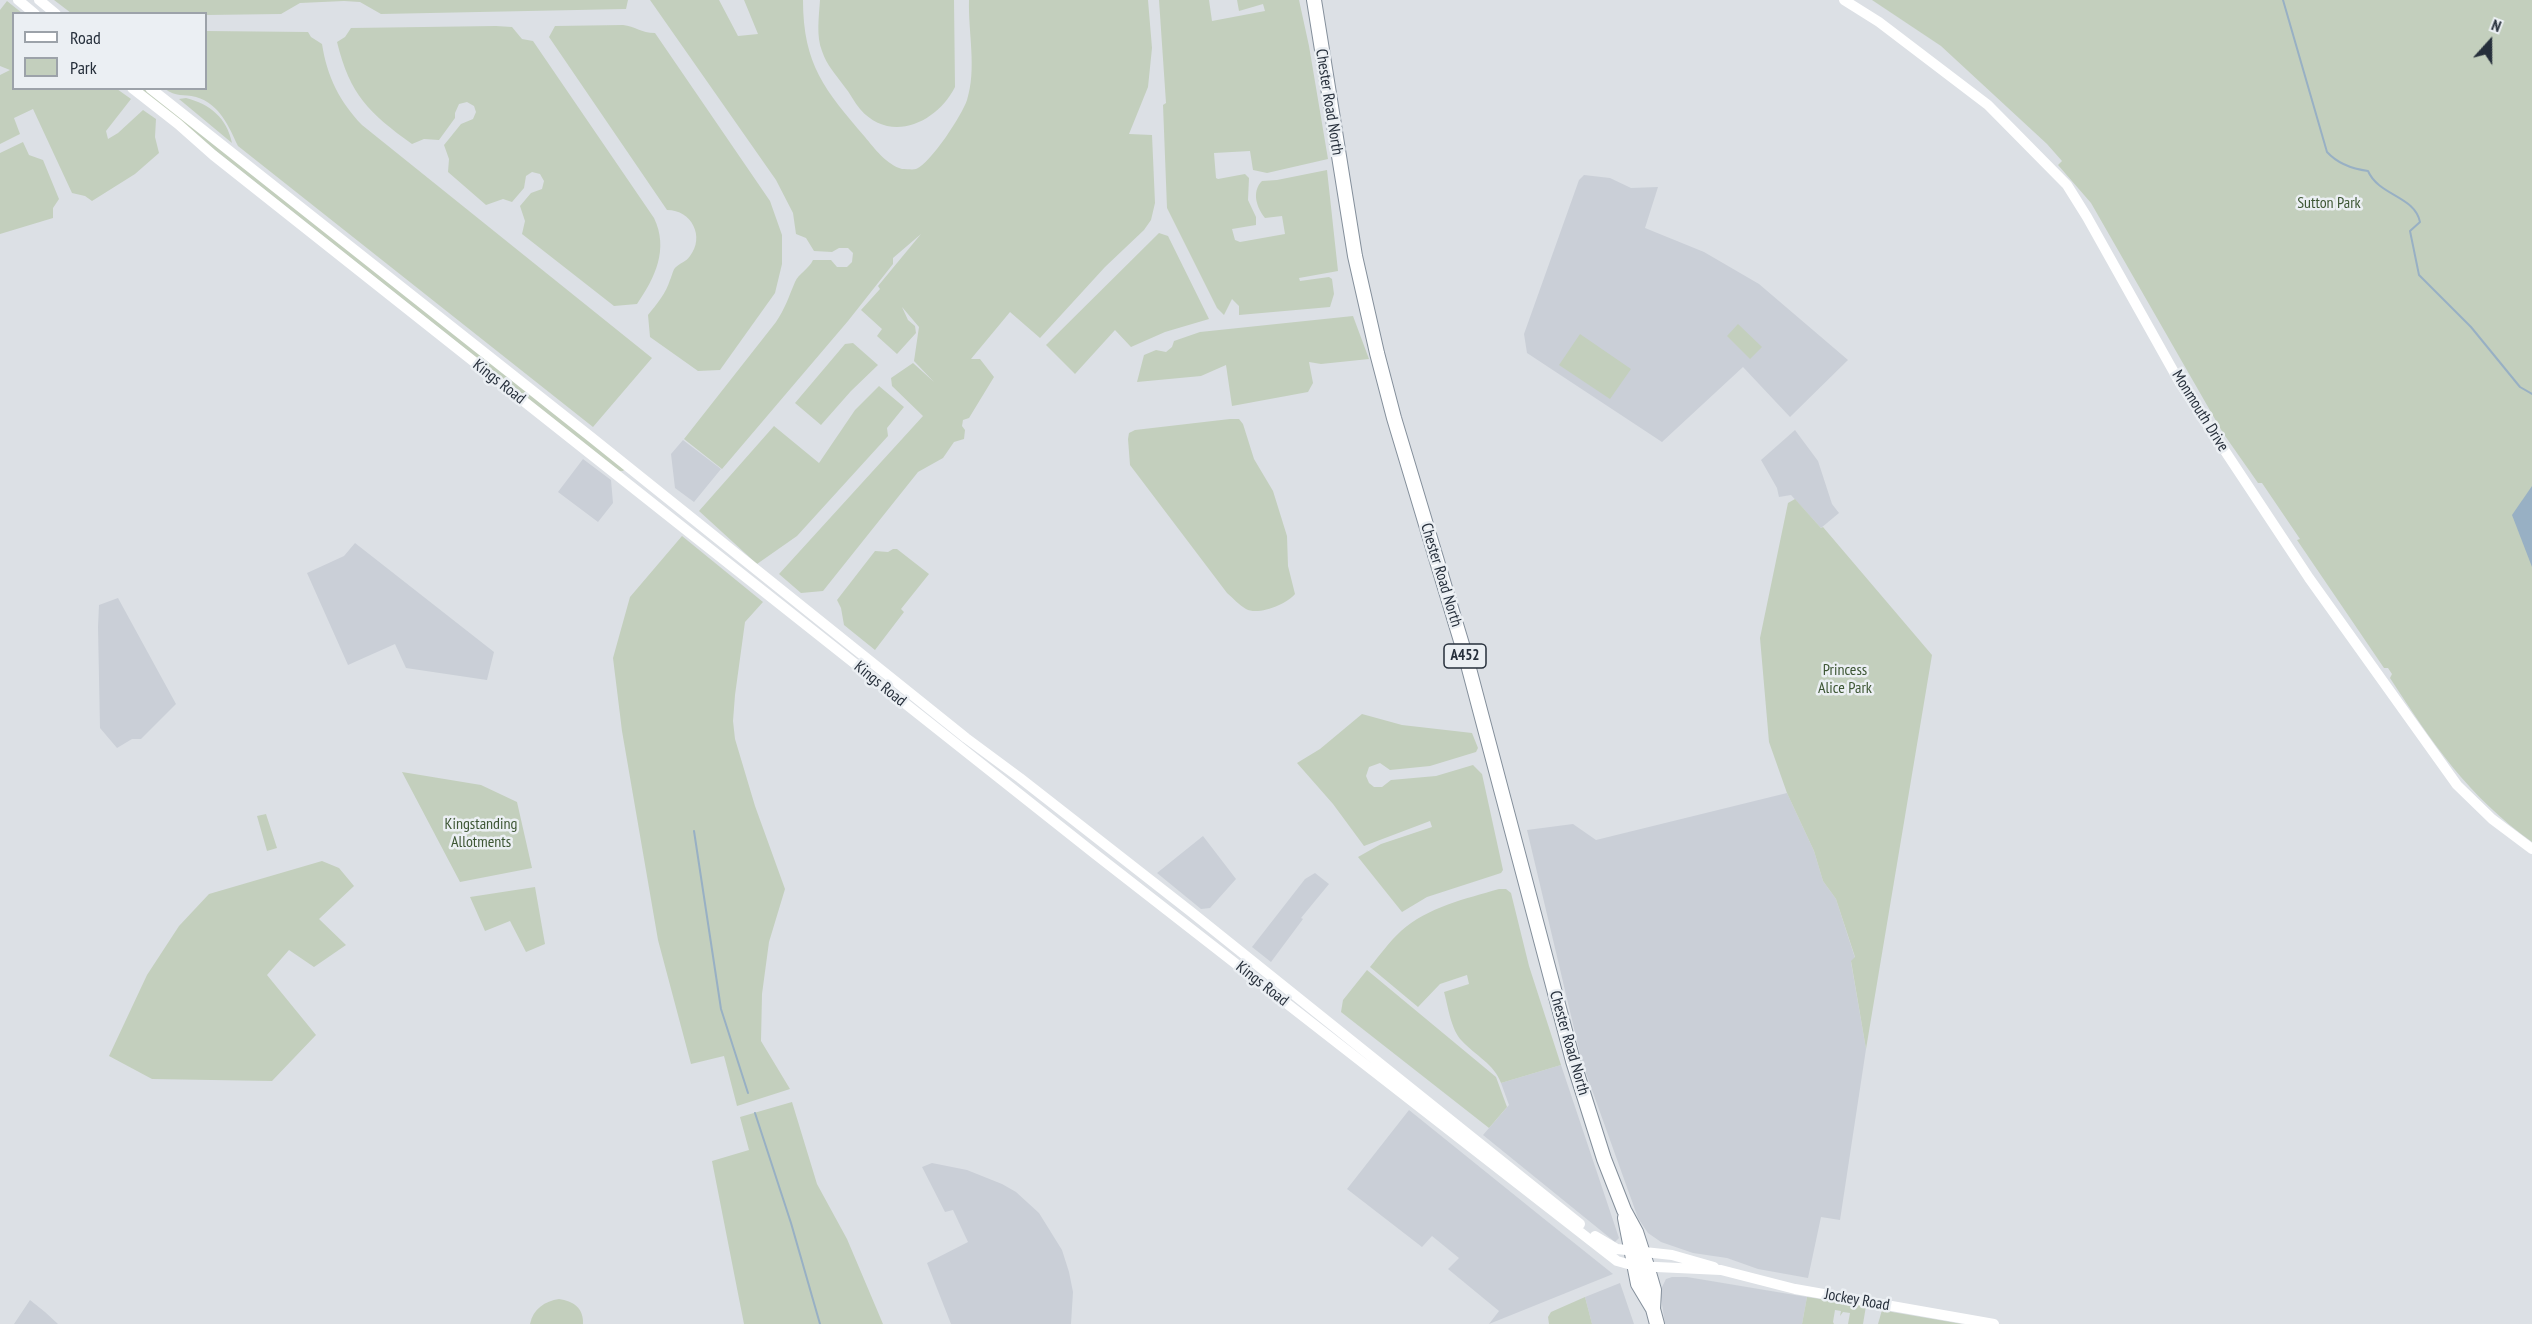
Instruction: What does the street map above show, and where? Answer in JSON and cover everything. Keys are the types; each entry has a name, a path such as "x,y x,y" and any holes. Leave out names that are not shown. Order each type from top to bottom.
{"highway":[{"name":"Chester Road North","path":"1304,0 1319,35"},
{"name":"Chester Road North","path":"1314,0 1355,256 1385,384 1467,661 1573,1062 1604,1159 1624,1210 1636,1232 1639,1259"},
{"name":"A452","path":"1639,1259 1654,1290 1653,1309 1657,1324"}],"main road":[{"path":"18,0 33,12"},
{"path":"39,0 54,12"},
{"name":"Monmouth Drive","path":"1844,0 1880,22 1988,105 2067,186 2087,217 2180,383 2309,578 2457,784 2492,819 2532,849"},
{"name":"Kings Road","path":"134,90 564,434 1609,1256 1617,1262 1639,1259"},
{"name":"Kings Road","path":"153,90 623,462 966,738 1190,911 1585,1228 1612,1247 1639,1259"},
{"name":"Jockey Road","path":"1639,1259 1721,1270 1795,1288 1994,1324"}],"shaded area":[{"path":"1584,175 1610,178 1631,188 1658,187 1645,228 1704,252 1759,284 1848,360 1790,417 1743,367 1662,442 1527,353 1524,334 1579,180"},
{"path":"1795,430 1818,461 1832,504 1839,513 1821,528 1791,495 1779,497 1777,488 1761,460"},
{"path":"683,440 721,469 694,502 675,488 671,454"},
{"path":"583,459 611,480 613,503 598,522 558,492"},
{"path":"355,543 494,652 487,680 406,668 395,644 348,665 307,573 344,556"},
{"path":"118,598 176,704 141,739 132,739 117,748 100,728 98,627 99,605"},
{"path":"1787,793 1814,851 1823,881 1836,899 1855,958 1851,962 1866,1049 1840,1220 1821,1217 1808,1278 1758,1269 1727,1258 1693,1253 1661,1242 1648,1233 1638,1218 1582,1062 1527,830 1573,824 1596,840"},
{"path":"1203,836 1236,879 1210,908 1201,909 1157,873"},
{"path":"1315,873 1329,884 1301,918 1303,919 1271,962 1252,947 1305,879"},
{"path":"1561,1065 1619,1238 1615,1242 1483,1135 1509,1105 1501,1083"},
{"path":"1409,1110 1613,1274 1489,1324 1499,1311 1448,1269 1459,1258 1432,1236 1422,1247 1347,1189"},
{"path":"932,1163 967,1170 1002,1184 1016,1192 1039,1213 1062,1250 1069,1272 1073,1292 1071,1324 951,1324 927,1263 968,1242 953,1210 945,1212 922,1167"},
{"path":"1687,1277 1807,1297 1802,1324 1665,1324 1660,1291 1666,1279"},
{"path":"1620,1283 1634,1324 1592,1324 1585,1297"},
{"path":"30,1300 45,1312 58,1324 14,1324"}],"green space":[{"path":"54,0 628,0 626,9 381,14 360,2 344,1 300,3 281,14 70,12"},
{"path":"650,0 719,0 738,36 758,34 744,0 803,0 804,23 812,60 838,105 881,156 896,167 916,169 930,158 953,127 967,100 972,63 969,0 1148,0 1152,48 1148,87 1129,134 1152,135 1155,203 1151,220 1040,338 1010,312 971,359 980,359 994,377 969,418 963,420 964,439 954,442 943,458 918,472 823,591 801,593 779,574 923,416 892,386 891,378 913,363 934,382 914,361 919,327 902,307 908,320 915,326 916,333 897,354 877,336 882,329 861,310 880,289 878,286 921,234 893,258 893,264 848,321 722,469 684,439 776,322 796,279 813,260 831,260 837,267 847,267 852,262 853,253 848,248 839,248 832,252 814,251 806,238 796,234 793,213 776,180"},
{"path":"820,0 954,0 955,87 947,100 937,111 912,125 898,127 872,120 860,109 824,56 818,32"},
{"path":"1159,0 1209,0 1212,21 1265,11 1263,4 1239,11 1237,0 1299,0 1328,159 1267,173 1253,170 1250,151 1214,153 1216,178 1245,174 1249,178 1248,200 1256,217 1256,225 1232,229 1235,240 1240,242 1285,234 1282,216 1265,218 1260,210 1256,195 1262,181 1327,170 1338,271 1299,278 1300,281 1329,277 1332,279 1334,294 1330,307 1239,315 1239,306 1232,299 1224,315 1217,308 1167,208 1163,105 1166,103"},
{"name":"Sutton Park","path":"1872,0 2532,0 2532,842 2470,787 2421,725 2390,678 2392,674 2388,668 2384,668 2297,540 2300,539 2262,483 2258,483 2223,433 2091,203 2058,165 2062,161 2047,144 1941,46"},
{"path":"7,1 21,12 12,12 12,90 118,90 131,99 106,131 108,139 143,110 156,119 155,137 159,153 135,174 92,201 85,196 72,193 33,109 14,118 20,134 0,144 0,75 10,70 0,66 0,10"},
{"path":"623,25 655,33 770,201 782,235 782,264 775,293 720,370 698,371 650,337 648,315 664,294 675,268 688,258 694,249 696,233 694,226 683,215 667,210 549,37 555,26"},
{"path":"512,27 522,39 533,41 654,218 660,241 658,263 637,304 614,306 522,234 525,221 520,206 531,193 542,189 544,181 540,174 532,172 526,176 524,188 512,202 503,199 486,205 448,172 449,159 444,145 461,124 473,119 476,112 474,106 467,102 459,104 455,118 439,140 424,139 412,144 384,122 363,101 348,76 337,42 345,37 351,28"},
{"path":"207,31 308,32 311,37 322,44 331,78 347,107 362,125 652,358 593,427 238,146 223,117 211,105 196,97 166,90 207,90"},
{"path":"139,90 148,90 625,469 619,471"},
{"path":"186,98 203,104 216,113 226,126 232,143 179,99"},
{"path":"23,142 29,155 43,160 59,199 53,208 53,218 0,234 0,153"},
{"path":"1159,233 1168,236 1209,319 1165,332 1131,347 1115,330 1075,374 1046,345"},
{"path":"1353,316 1369,359 1321,364 1309,362 1313,383 1308,392 1232,406 1226,365 1201,376 1137,382 1144,355 1156,350 1166,352 1172,347 1174,341 1200,332"},
{"path":"1738,324 1762,347 1750,359 1727,336"},
{"path":"1580,334 1631,369 1610,399 1559,365"},
{"path":"853,343 878,365 821,425 795,403 845,344"},
{"path":"879,386 904,407 887,428 888,436 797,536 757,564 699,511 774,426 819,463 855,410"},
{"path":"1239,419 1243,424 1254,459 1273,491 1287,536 1288,566 1295,594 1279,605 1265,610 1246,609 1227,593 1130,465 1128,439 1129,433 1135,430"},
{"name":"Princess Alice Park","path":"1795,499 1821,528 1823,527 1932,655 1866,1049 1851,961 1855,957 1836,899 1823,881 1814,851 1787,793 1769,742 1760,638 1788,503"},
{"path":"682,536 763,602 745,622 733,721 735,739 755,806 785,889 769,942 762,994 761,1041 790,1089 737,1106 724,1056 691,1064 658,940 622,731 613,658 630,597"},
{"path":"897,549 929,574 901,609 904,612 875,650 844,625 837,600 875,551 888,552"},
{"path":"1362,714 1402,725 1472,733 1478,748 1476,752 1430,766 1390,770 1380,763 1369,767 1366,776 1374,787 1382,787 1391,780 1436,776 1473,765 1482,774 1503,870 1501,873 1427,897 1402,912 1358,857 1381,844 1432,827 1430,821 1364,846 1333,804 1297,763 1320,749"},
{"name":"Kingstanding Allotments","path":"402,772 481,785 517,802 532,868 460,882"},
{"path":"266,814 277,848 267,851 257,816"},
{"path":"322,861 339,868 354,886 319,919 346,945 314,967 289,950 267,975 316,1035 272,1081 152,1079 109,1056 147,975 179,926 209,894"},
{"name":"Kingstanding Allotments","path":"535,887 545,944 526,952 510,921 485,931 470,897"},
{"path":"1506,889 1511,893 1529,966 1561,1065 1501,1083 1489,1065 1458,1036 1450,1018 1444,992 1469,984 1467,975 1440,984 1418,1007 1370,967 1397,935 1423,916 1460,900"},
{"path":"1367,970 1496,1077 1507,1107 1489,1128 1341,1012 1343,1000"},
{"path":"792,1102 817,1184 847,1239 883,1324 744,1324 712,1161 749,1150 740,1117"},
{"path":"1585,1297 1592,1324 1549,1324 1548,1317 1551,1312"},
{"path":"1807,1297 1866,1306 1863,1324 1848,1324 1850,1313 1843,1312 1840,1316 1841,1311 1835,1310 1834,1324 1802,1324"},
{"path":"559,1299 577,1306 582,1314 583,1324 530,1324 540,1307"},
{"path":"1882,1310 1892,1312 1962,1324 1878,1324"}],"water":[{"path":"2532,486 2532,567 2512,515"}],"waterway":[{"path":"2283,0 2327,152 2346,165 2368,171 2380,186 2404,201 2417,213 2420,222 2410,231 2419,275 2471,327 2520,387 2532,394"},
{"path":"694,831 721,1009 748,1093"},
{"path":"755,1113 791,1223 820,1324"}]}
